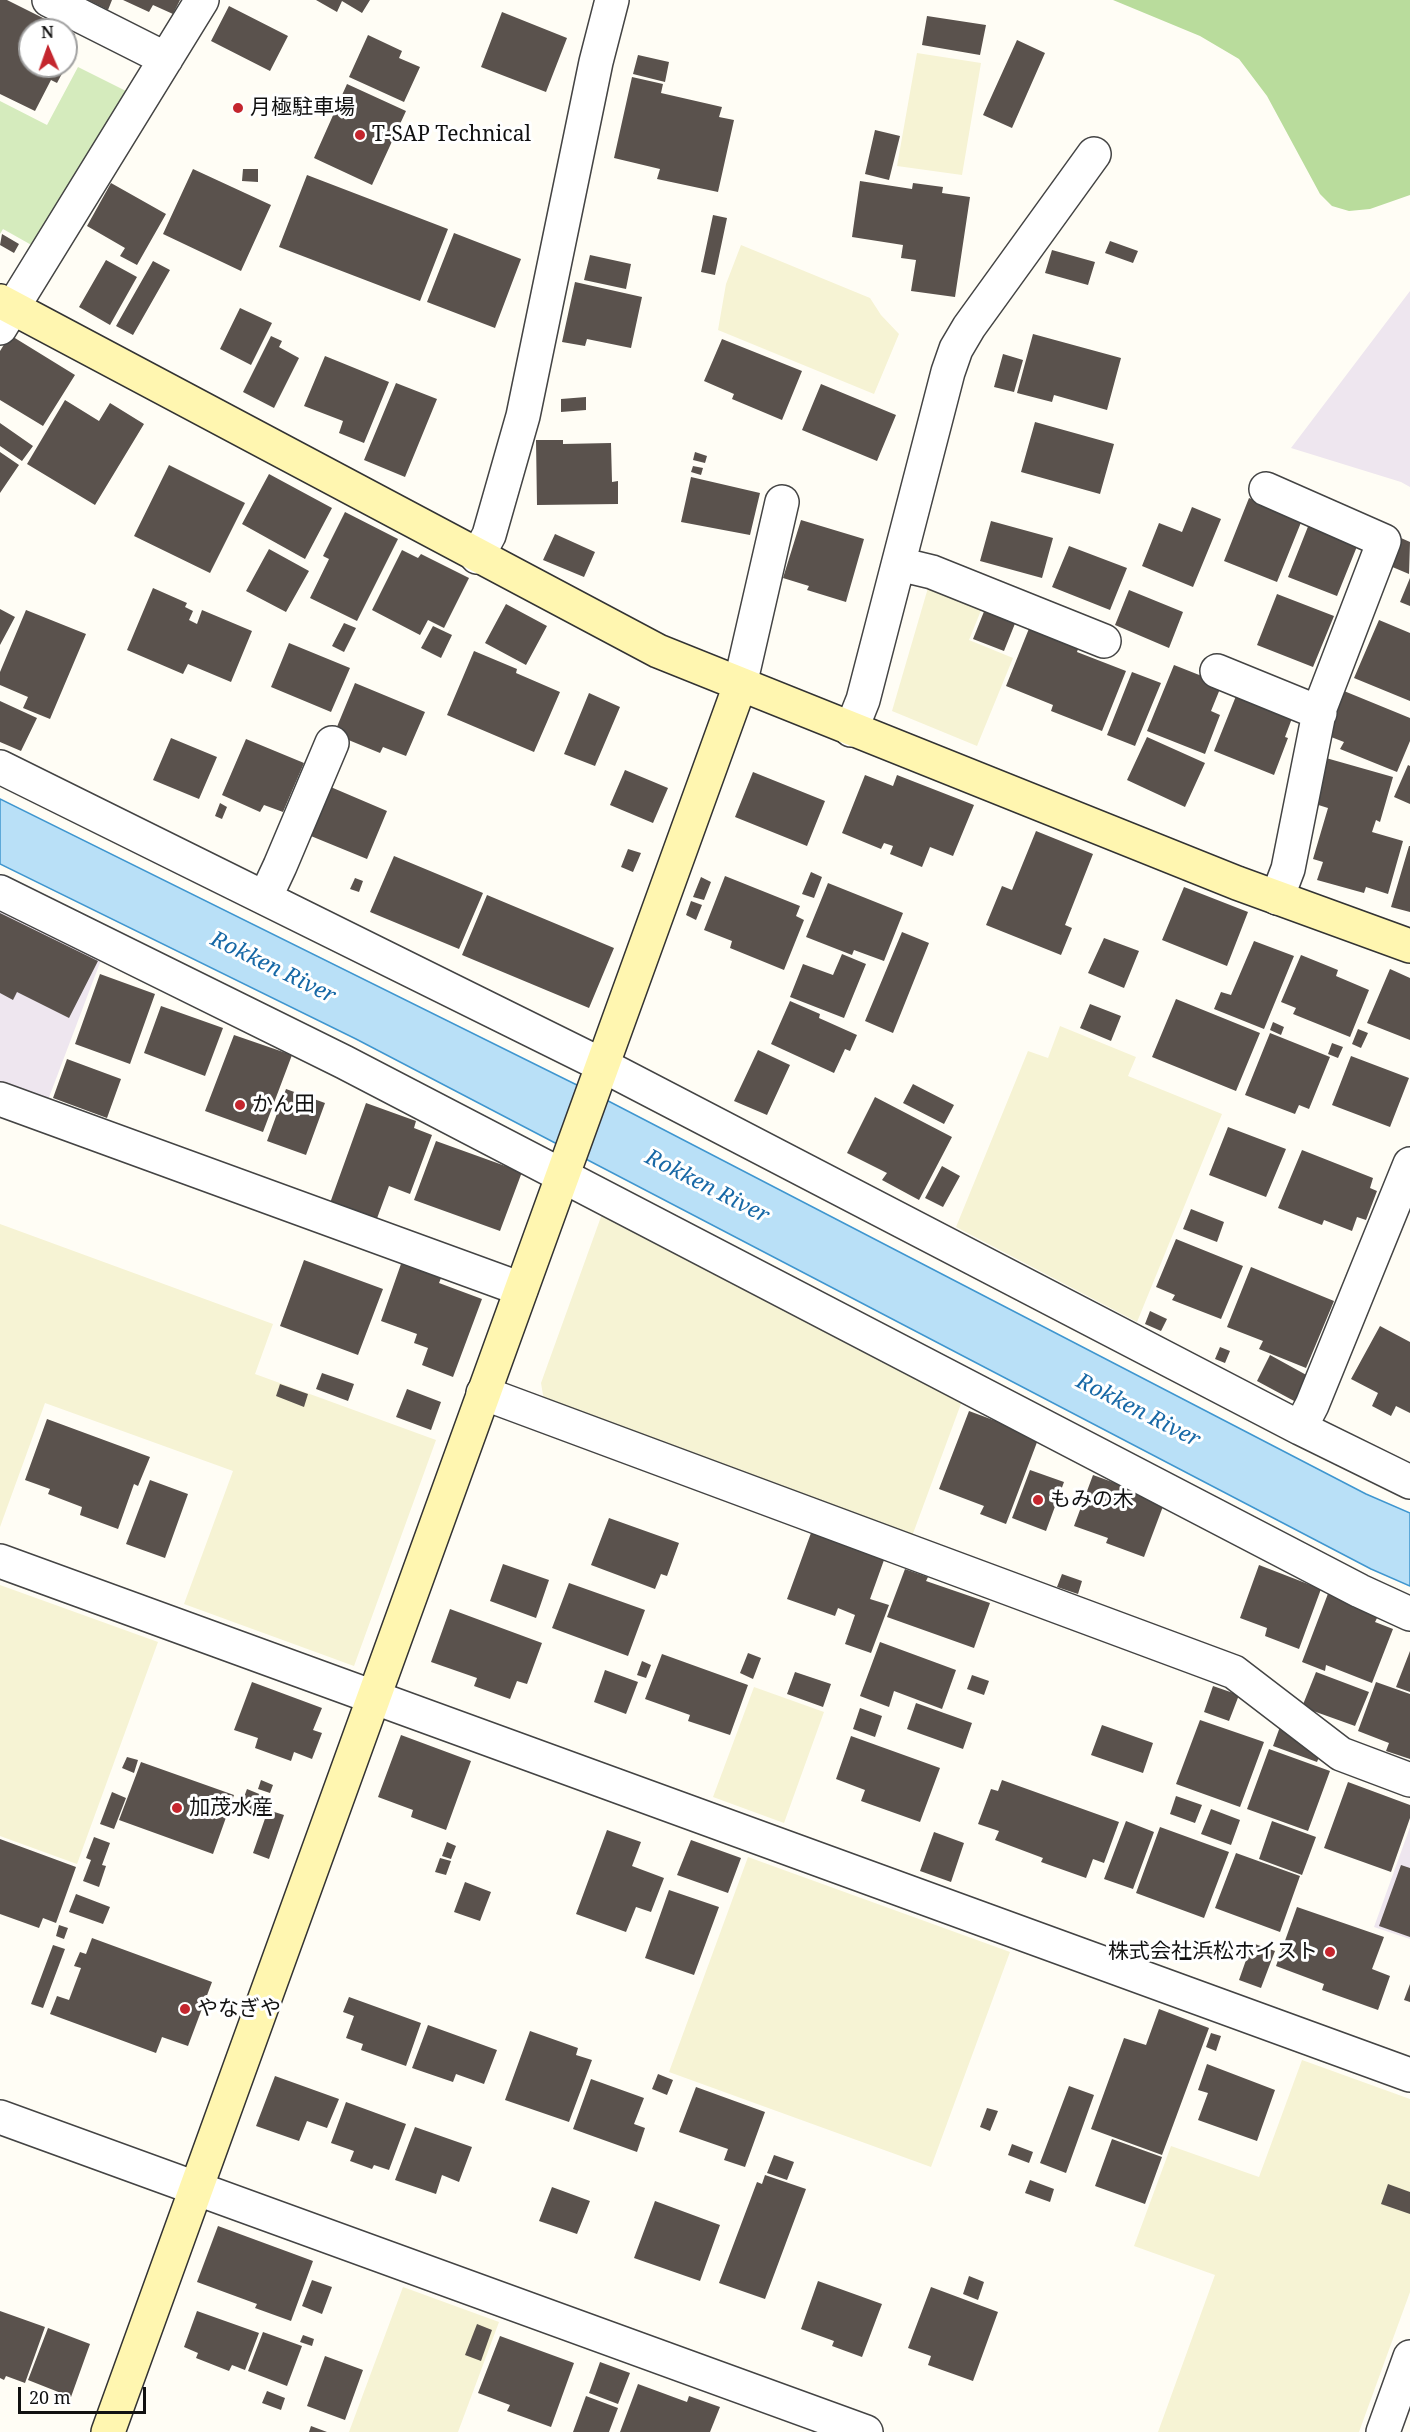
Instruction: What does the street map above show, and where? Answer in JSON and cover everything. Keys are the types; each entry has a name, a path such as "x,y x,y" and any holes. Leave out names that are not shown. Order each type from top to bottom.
{"street":[{"path":"49,0 166,59"},
{"path":"202,0 4,312 658,651 851,730 1277,898 1410,945"},
{"path":"477,557 489,535 523,416 596,62 612,0"},
{"path":"851,730 863,700 948,372 956,349 1094,154"},
{"path":"1266,489 1384,541 1320,712 1288,869 1277,898"},
{"path":"108,2432 740,685 782,502"},
{"path":"899,564 932,572 1104,641"},
{"path":"1217,672 1320,712"},
{"path":"265,898 332,743"},
{"path":"0,767 265,898 599,1073 1410,1482"},
{"path":"0,892 564,1169 1360,1591 1410,1614"},
{"path":"0,1099 521,1289"},
{"path":"1300,1428 1410,1164"},
{"path":"483,1393 1234,1672 1341,1754 1410,1780"},
{"path":"0,1561 1410,2075"},
{"path":"0,2117 866,2432"},
{"path":"1383,2432 1410,2357"}],"shaded area":[{"path":"917,53 981,63 962,175 897,166"},
{"path":"741,245 870,298 881,315 899,334 874,394 718,330 726,284"},
{"path":"1410,291 1410,487 1401,482 1291,448"},
{"path":"930,581 984,603 969,640 1013,658 977,746 892,711"},
{"path":"0,910 101,960 48,1100 0,1082"},
{"path":"1060,1026 1136,1057 1128,1076 1222,1114 1137,1322 956,1227 1028,1051 1048,1058"},
{"path":"602,1214 962,1401 911,1539 550,1405 543,1395 541,1383"},
{"path":"0,1224 273,1324 255,1374 436,1440 354,1666 184,1604 233,1471 45,1403 0,1527"},
{"path":"0,1585 158,1642 77,1864 0,1836"},
{"path":"754,1687 824,1712 784,1823 713,1797"},
{"path":"1410,1827 1410,1939 1374,1927"},
{"path":"748,1857 1010,1952 931,2167 669,2072"},
{"path":"1302,2060 1410,2099 1410,2292 1359,2432 1158,2432 1215,2275 1134,2246 1171,2146 1259,2177"},
{"path":"403,2287 499,2322 458,2432 349,2432"}],"green space":[{"path":"1113,0 1410,0 1410,195 1370,209 1349,211 1332,206 1320,194 1267,96 1239,59 1200,36"},
{"path":"78,67 130,93 35,247 3,229 0,234 0,101 47,125 72,78 78,78"}],"water":[{"name":"Rokken River","path":"0,799 589,1091 1366,1494 1410,1513 1410,1586 1371,1569 356,1039 0,864"}],"building":[{"path":"0,0 7,0 43,18 18,18 18,78 60,78 57,83 51,80 35,111 0,94"},
{"path":"88,0 112,0 108,10"},
{"path":"123,0 180,0 173,14 153,5 149,12"},
{"path":"316,0 370,0 362,13 342,1 337,12"},
{"path":"229,6 288,36 270,71 211,41"},
{"path":"502,12 567,38 546,92 481,67"},
{"path":"927,16 986,25 980,55 922,45"},
{"path":"368,35 402,51 399,58 420,67 404,102 349,77"},
{"path":"1017,40 1045,53 1012,128 983,115"},
{"path":"638,55 669,62 665,82 633,74"},
{"path":"632,77 663,84 661,93 722,107 719,117 734,120 718,192 657,179 660,169 614,158"},
{"path":"347,84 406,111 372,185 314,158"},
{"path":"875,130 900,136 889,180 865,174"},
{"path":"193,169 271,205 241,271 163,234"},
{"path":"243,169 258,169 258,182 242,181"},
{"path":"307,175 448,229 420,301 279,247"},
{"path":"860,181 912,189 913,183 943,187 942,193 970,197 955,297 911,291 916,260 901,258 903,245 852,237"},
{"path":"111,183 166,214 137,265 120,256 125,248 87,226"},
{"path":"713,215 727,218 715,275 701,272"},
{"path":"454,233 521,259 495,328 427,302"},
{"path":"2,234 19,244 14,253 0,245"},
{"path":"1110,241 1138,251 1133,263 1105,253"},
{"path":"1052,250 1095,262 1088,285 1045,273"},
{"path":"590,255 631,264 626,289 584,280"},
{"path":"106,260 137,277 110,325 79,307"},
{"path":"153,261 170,270 133,335 116,326"},
{"path":"575,282 642,297 631,348 587,339 585,346 562,342"},
{"path":"240,308 272,323 251,365 220,349"},
{"path":"1033,334 1121,358 1107,410 1054,395 1052,402 1017,393"},
{"path":"10,335 75,375 43,426 0,400 0,351"},
{"path":"271,336 282,341 279,347 299,358 274,408 243,392"},
{"path":"722,339 802,371 782,420 732,399 734,394 704,381"},
{"path":"1003,354 1023,360 1014,392 994,387"},
{"path":"325,356 389,382 364,443 339,433 343,421 304,406"},
{"path":"396,383 437,399 405,477 364,460"},
{"path":"821,384 896,415 877,461 802,430"},
{"path":"586,397 586,410 561,412 561,399"},
{"path":"65,400 99,421 110,403 144,424 95,505 27,464"},
{"path":"1035,422 1114,444 1100,494 1021,472"},
{"path":"0,423 33,446 22,461 0,446"},
{"path":"536,440 563,440 563,444 611,443 612,482 618,481 618,504 537,505"},
{"path":"0,452 19,465 0,493"},
{"path":"695,452 707,456 705,463 693,460"},
{"path":"169,465 245,503 210,573 134,536"},
{"path":"693,466 703,468 701,475 691,472"},
{"path":"269,474 332,508 305,559 242,524"},
{"path":"691,477 760,493 750,535 681,522"},
{"path":"1249,498 1302,520 1277,582 1224,561"},
{"path":"1192,507 1221,519 1193,587 1142,566 1159,523 1182,532"},
{"path":"345,512 398,539 357,621 310,598 329,559 323,556"},
{"path":"1311,519 1360,539 1337,596 1288,577"},
{"path":"801,520 864,539 846,602 807,590 809,586 783,578"},
{"path":"991,521 1053,538 1042,578 980,561"},
{"path":"555,534 595,552 584,577 543,560"},
{"path":"1401,538 1410,542 1409,574 1390,566"},
{"path":"1069,546 1127,568 1110,610 1052,587"},
{"path":"269,549 309,571 286,612 246,591"},
{"path":"402,550 418,558 421,554 469,578 444,628 428,620 420,635 372,610"},
{"path":"1410,578 1410,606 1400,602"},
{"path":"153,588 187,603 185,607 193,611 189,620 197,624 202,610 252,631 231,682 188,664 183,674 127,650"},
{"path":"1129,590 1183,612 1169,648 1115,625"},
{"path":"1277,594 1334,616 1313,667 1257,645"},
{"path":"506,604 547,626 526,665 485,643"},
{"path":"0,609 15,617 0,645"},
{"path":"985,609 1016,621 1004,651 973,639"},
{"path":"26,610 86,634 50,719 23,708 28,697 0,685 0,672"},
{"path":"1379,620 1410,633 1410,701 1354,678"},
{"path":"344,623 356,628 344,652 332,646"},
{"path":"433,626 452,635 441,658 421,648"},
{"path":"1030,626 1079,646 1077,652 1126,671 1102,731 1051,711 1053,705 1006,686"},
{"path":"289,643 350,668 331,712 271,687"},
{"path":"474,651 517,669 516,673 560,692 534,752 447,715"},
{"path":"1174,665 1222,684 1211,711 1220,715 1205,754 1147,731"},
{"path":"1132,672 1161,683 1135,746 1107,735"},
{"path":"355,683 425,712 406,756 383,747 380,753 334,734"},
{"path":"1238,691 1294,713 1285,737 1288,738 1274,775 1214,751"},
{"path":"1344,691 1410,718 1410,741 1397,772 1340,749 1344,742 1326,735"},
{"path":"589,693 620,707 595,766 564,754"},
{"path":"0,701 37,718 21,751 0,742"},
{"path":"1147,737 1205,763 1185,807 1127,780"},
{"path":"171,738 217,757 199,799 153,780"},
{"path":"246,739 304,763 283,812 264,805 260,812 222,795"},
{"path":"1326,758 1393,777 1380,822 1376,820 1372,832 1403,841 1388,894 1366,887 1364,893 1317,880 1323,862 1313,859 1328,808 1312,803"},
{"path":"1408,765 1410,766 1410,804 1394,797"},
{"path":"625,770 668,788 653,823 610,805"},
{"path":"753,772 825,801 807,846 735,817"},
{"path":"865,775 893,786 897,775 974,805 953,856 930,847 922,867 890,854 893,846 884,843 881,849 842,833"},
{"path":"326,785 387,811 367,859 306,834"},
{"path":"220,803 227,807 222,819 215,816"},
{"path":"1036,831 1093,854 1065,925 1072,928 1061,955 986,925 1002,886 1012,890"},
{"path":"1410,846 1410,912 1391,907"},
{"path":"628,849 641,853 633,872 621,867"},
{"path":"394,856 483,893 459,949 370,912"},
{"path":"811,872 822,877 814,898 802,894"},
{"path":"725,876 800,906 796,916 804,920 784,970 730,948 732,941 704,930"},
{"path":"701,877 711,882 704,900 693,897"},
{"path":"355,878 363,881 359,892 350,889"},
{"path":"828,883 903,913 884,961 854,950 852,955 806,937"},
{"path":"1184,887 1248,912 1227,966 1162,940"},
{"path":"487,895 614,948 589,1008 462,955"},
{"path":"691,901 702,905 696,920 686,915"},
{"path":"0,913 98,961 69,1018 17,992 13,1000 0,993"},
{"path":"902,932 929,943 893,1033 865,1021"},
{"path":"1104,938 1139,951 1124,988 1088,973"},
{"path":"1254,941 1294,956 1264,1029 1214,1009 1221,992 1231,995"},
{"path":"842,954 866,964 844,1018 790,997 803,964 833,975"},
{"path":"1301,955 1338,970 1336,976 1369,990 1350,1037 1293,1014 1296,1008 1281,1002"},
{"path":"1390,969 1410,978 1410,1040 1367,1023"},
{"path":"100,974 155,994 130,1064 75,1044"},
{"path":"1176,999 1260,1033 1236,1091 1152,1057"},
{"path":"790,1001 820,1014 819,1018 857,1035 850,1051 845,1049 834,1073 771,1044"},
{"path":"1090,1004 1121,1016 1111,1041 1080,1028"},
{"path":"161,1006 223,1028 205,1076 144,1053"},
{"path":"1273,1022 1284,1027 1281,1035 1270,1030"},
{"path":"1358,1029 1368,1033 1361,1048 1352,1044"},
{"path":"1270,1033 1330,1057 1309,1109 1299,1105 1295,1114 1245,1095"},
{"path":"234,1035 292,1055 263,1132 205,1111"},
{"path":"1332,1043 1343,1047 1338,1058 1328,1054"},
{"path":"758,1050 790,1065 767,1115 734,1101"},
{"path":"1351,1056 1409,1078 1390,1127 1332,1105"},
{"path":"67,1059 121,1079 107,1118 53,1098"},
{"path":"913,1084 954,1105 944,1124 903,1103"},
{"path":"286,1089 325,1103 306,1155 267,1141"},
{"path":"875,1097 952,1137 919,1200 882,1180 887,1173 847,1153"},
{"path":"366,1103 416,1121 414,1128 432,1135 410,1194 389,1186 376,1221 330,1203"},
{"path":"1228,1127 1286,1149 1266,1197 1209,1175"},
{"path":"436,1141 522,1172 500,1231 414,1200"},
{"path":"1302,1150 1373,1178 1370,1188 1377,1191 1366,1220 1357,1217 1352,1231 1324,1220 1322,1225 1278,1208"},
{"path":"942,1166 960,1176 943,1207 925,1198"},
{"path":"1191,1209 1224,1222 1217,1242 1183,1229"},
{"path":"1176,1239 1243,1266 1221,1319 1172,1300 1175,1295 1156,1287"},
{"path":"304,1260 383,1289 358,1355 280,1326"},
{"path":"401,1264 441,1278 439,1283 482,1299 453,1377 422,1365 428,1348 414,1343 417,1334 381,1321"},
{"path":"1251,1267 1334,1301 1306,1368 1259,1349 1263,1341 1227,1327"},
{"path":"1150,1311 1167,1319 1161,1331 1145,1324"},
{"path":"1380,1326 1410,1342 1410,1413 1396,1406 1391,1416 1372,1406 1378,1393 1351,1379"},
{"path":"1220,1347 1230,1351 1225,1363 1215,1359"},
{"path":"1270,1355 1310,1377 1296,1402 1257,1381"},
{"path":"322,1373 354,1384 348,1401 316,1389"},
{"path":"280,1384 308,1394 304,1407 276,1396"},
{"path":"407,1389 441,1402 431,1430 396,1417"},
{"path":"969,1411 1039,1437 1006,1524 980,1514 984,1506 939,1489"},
{"path":"47,1419 150,1457 138,1486 134,1484 118,1529 80,1515 82,1507 48,1494 50,1489 25,1480"},
{"name":"もみの木","path":"1030,1470 1064,1482 1046,1531 1012,1518"},
{"path":"1093,1475 1165,1501 1144,1557 1106,1543 1108,1538 1074,1526"},
{"path":"150,1480 188,1494 165,1558 126,1544"},
{"path":"609,1518 679,1543 667,1576 661,1574 655,1589 591,1565"},
{"path":"811,1533 884,1560 870,1599 889,1605 871,1653 845,1644 855,1615 838,1608 835,1616 787,1599"},
{"path":"503,1564 549,1580 536,1618 490,1601"},
{"path":"1259,1565 1321,1589 1299,1649 1265,1636 1267,1628 1240,1618"},
{"path":"905,1569 928,1577 926,1581 990,1603 974,1648 887,1617"},
{"path":"1062,1574 1082,1581 1078,1594 1057,1587"},
{"path":"569,1583 645,1610 628,1656 552,1628"},
{"path":"1329,1591 1355,1601 1353,1607 1378,1616 1375,1622 1393,1629 1372,1683 1326,1665 1325,1671 1302,1662"},
{"path":"450,1609 542,1643 527,1684 517,1681 510,1699 474,1686 477,1678 431,1662"},
{"path":"880,1642 956,1670 942,1709 894,1691 889,1707 860,1696"},
{"path":"1410,1651 1410,1692 1396,1687"},
{"path":"748,1653 761,1658 753,1679 740,1673"},
{"path":"662,1654 748,1685 730,1735 688,1721 690,1715 645,1699"},
{"path":"642,1661 651,1665 646,1678 637,1675"},
{"path":"605,1670 638,1682 626,1714 594,1702"},
{"path":"795,1672 831,1684 823,1707 787,1694"},
{"path":"1316,1672 1369,1692 1355,1726 1302,1707"},
{"path":"972,1675 989,1681 984,1695 967,1689"},
{"path":"252,1682 322,1708 313,1730 322,1733 312,1759 294,1752 291,1761 255,1748 258,1738 234,1730"},
{"path":"1376,1682 1410,1694 1410,1759 1386,1751 1389,1743 1358,1731"},
{"path":"1213,1686 1239,1695 1229,1721 1204,1712"},
{"path":"916,1703 972,1723 963,1749 907,1729"},
{"path":"860,1708 882,1716 875,1737 853,1729"},
{"path":"1200,1720 1264,1742 1240,1807 1176,1784"},
{"path":"1281,1724 1321,1752 1317,1762 1273,1746"},
{"path":"1102,1725 1153,1743 1143,1773 1091,1755"},
{"path":"401,1735 471,1761 446,1830 411,1817 413,1810 378,1797"},
{"path":"851,1736 940,1768 920,1822 861,1801 865,1790 836,1779"},
{"path":"1269,1749 1330,1771 1308,1831 1247,1809"},
{"path":"127,1757 138,1760 134,1773 122,1768"},
{"name":"加茂水産","path":"141,1762 234,1795 213,1854 119,1820"},
{"path":"261,1780 273,1785 270,1793 258,1789"},
{"path":"1002,1780 1119,1822 1104,1863 1093,1859 1086,1878 1041,1862 1043,1858 995,1840 999,1831 978,1824 991,1789 998,1791"},
{"path":"1348,1782 1410,1805 1410,1818 1391,1872 1324,1848"},
{"path":"247,1789 269,1798 263,1816 240,1808"},
{"path":"112,1792 126,1798 114,1829 100,1824"},
{"path":"1176,1796 1202,1805 1195,1823 1170,1814"},
{"path":"1211,1809 1240,1820 1231,1845 1201,1834"},
{"path":"268,1810 284,1815 269,1859 253,1853"},
{"path":"1126,1821 1154,1832 1133,1889 1104,1879"},
{"path":"1272,1821 1316,1837 1302,1875 1259,1859"},
{"path":"1160,1827 1229,1852 1204,1918 1136,1893"},
{"path":"607,1830 641,1842 632,1866 664,1878 651,1912 636,1907 626,1932 576,1914"},
{"path":"934,1832 964,1843 951,1882 920,1871"},
{"path":"94,1837 110,1843 102,1865 106,1866 99,1887 83,1881 91,1860 86,1858"},
{"path":"0,1839 76,1867 56,1923 43,1918 39,1928 0,1914"},
{"path":"691,1840 741,1858 728,1893 677,1875"},
{"path":"447,1842 456,1846 451,1859 442,1856"},
{"path":"1236,1853 1300,1876 1280,1932 1215,1908"},
{"path":"440,1858 451,1861 446,1875 435,1872"},
{"path":"1401,1865 1410,1868 1410,1937 1379,1926"},
{"path":"465,1882 491,1892 480,1921 454,1912"},
{"path":"669,1890 719,1907 694,1975 645,1958"},
{"path":"76,1894 110,1907 103,1924 69,1912"},
{"path":"1297,1907 1384,1937 1372,1969 1390,1976 1378,2010 1322,1990 1324,1984 1276,1966"},
{"path":"59,1925 68,1928 64,1939 56,1936"},
{"path":"92,1938 212,1982 188,2046 162,2037 156,2053 50,2014 57,1996 69,2000 81,1968 74,1966 80,1952 86,1954"},
{"path":"1252,1943 1275,1951 1261,1988 1239,1980"},
{"path":"53,1945 65,1949 43,2008 31,2004"},
{"path":"1410,1984 1410,2002 1404,2000"},
{"path":"349,1997 421,2023 406,2066 361,2050 363,2044 346,2038 354,2016 343,2012"},
{"path":"1159,2009 1209,2028 1162,2155 1091,2129 1124,2038 1146,2045"},
{"path":"428,2025 497,2050 484,2084 456,2074 453,2082 412,2068"},
{"path":"530,2031 578,2048 576,2055 592,2060 569,2122 505,2100"},
{"path":"1211,2033 1221,2036 1216,2051 1206,2047"},
{"path":"1207,2064 1275,2090 1257,2141 1198,2120 1208,2093 1198,2090"},
{"path":"658,2074 673,2080 667,2095 652,2089"},
{"path":"275,2076 339,2099 327,2128 307,2121 299,2141 256,2126"},
{"path":"591,2079 644,2098 634,2124 645,2128 637,2152 573,2129"},
{"path":"1069,2086 1094,2095 1066,2173 1040,2163"},
{"path":"696,2087 765,2112 745,2167 724,2160 728,2149 679,2132"},
{"path":"346,2102 406,2124 389,2170 374,2165 372,2169 350,2161 354,2151 331,2143"},
{"path":"987,2108 998,2111 990,2131 980,2127"},
{"path":"415,2127 472,2147 459,2182 442,2175 436,2194 395,2180"},
{"path":"1112,2139 1162,2157 1145,2204 1095,2186"},
{"path":"1012,2144 1033,2152 1029,2163 1008,2155"},
{"path":"774,2155 794,2162 787,2180 767,2173"},
{"path":"765,2175 806,2189 765,2299 719,2283 757,2182 762,2184"},
{"path":"1030,2180 1054,2189 1050,2202 1025,2193"},
{"path":"1388,2184 1410,2192 1410,2214 1381,2204"},
{"path":"552,2187 590,2201 577,2234 539,2221"},
{"path":"655,2201 720,2225 700,2281 634,2258"},
{"path":"218,2226 313,2261 291,2321 255,2308 257,2304 197,2282"},
{"path":"969,2276 984,2282 978,2300 963,2294"},
{"path":"312,2280 332,2287 322,2314 302,2306"},
{"path":"818,2281 882,2304 862,2357 832,2346 834,2341 801,2329"},
{"path":"931,2287 998,2312 973,2381 928,2365 931,2356 908,2348"},
{"path":"0,2311 45,2327 25,2383 6,2376 4,2380 0,2378"},
{"path":"197,2311 259,2333 245,2370 232,2365 229,2371 196,2358 198,2353 184,2347"},
{"path":"477,2324 492,2330 481,2361 465,2355"},
{"path":"48,2328 90,2344 71,2397 28,2380"},
{"path":"263,2332 302,2346 287,2386 248,2371"},
{"path":"303,2335 314,2339 312,2346 300,2342"},
{"path":"500,2336 574,2363 551,2427 507,2411 510,2405 478,2393"},
{"path":"325,2356 363,2370 345,2420 307,2406"},
{"path":"600,2362 630,2373 618,2404 589,2393"},
{"path":"638,2384 687,2402 689,2396 720,2407 710,2432 620,2432"},
{"path":"267,2391 285,2398 281,2410 262,2403"},
{"path":"586,2396 618,2408 609,2432 573,2432"},
{"path":"311,2426 327,2432 309,2432"}],"place":[{"name":"月極駐車場","path":"238,108"},
{"name":"T-SAP Technical","path":"360,135"},
{"name":"かん田","path":"240,1105"},
{"name":"もみの木","path":"1038,1500"},
{"name":"加茂水産","path":"177,1808"},
{"name":"株式会社浜松ホイスト","path":"1330,1952"},
{"name":"やなぎや","path":"185,2009"}]}
